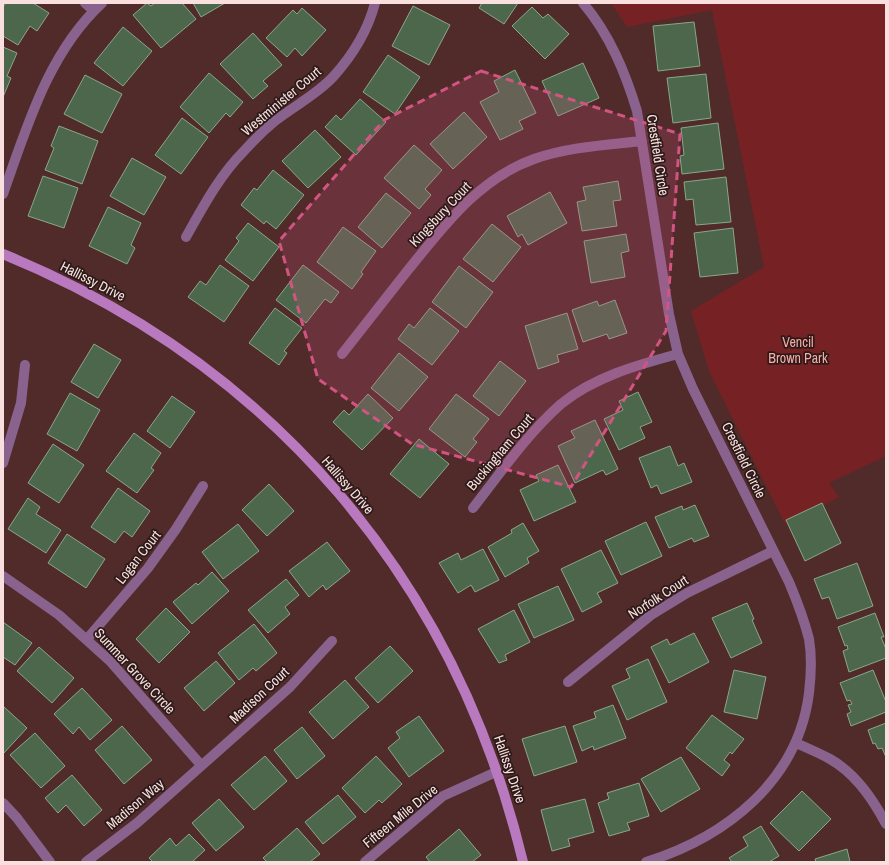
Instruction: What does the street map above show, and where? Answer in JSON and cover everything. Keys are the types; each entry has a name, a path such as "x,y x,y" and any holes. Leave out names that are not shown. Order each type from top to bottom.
{"street":[{"path":"85,3 94,11"},
{"path":"3,194 31,115 45,83 64,50 102,3"},
{"name":"Westminister Court","path":"186,237 216,185 242,152 274,122 332,77 354,49 371,18 375,3"},
{"name":"Crestfield Circle","path":"583,3 594,16 616,55 637,111 669,314 678,354 693,389 801,610 809,640 810,683 807,709 796,743 778,775 754,802 720,828 682,848 647,862"},
{"name":"Kingsbury Court","path":"342,354 440,230 470,198 500,175 534,159 566,151 642,141"},
{"name":"Hallissy Drive","path":"3,254 66,282 142,324 183,352 238,394 306,458 364,524 386,554 419,605 448,656 464,690 513,820 523,862"},
{"name":"Buckingham Court","path":"473,508 531,434 562,404 598,381 640,364 678,354"},
{"path":"3,463 21,404 25,365"},
{"name":"Logan Court","path":"87,639 148,568 176,529 203,486"},
{"name":"Norfolk Court","path":"568,682 651,615 687,593 773,551"},
{"name":"Summer Grove Circle","path":"3,576 59,615 87,639 130,683 201,765"},
{"name":"Madison Court","path":"201,765 290,687 332,641"},
{"path":"796,743 831,760 858,782 877,807 886,824"},
{"name":"Madison Way","path":"86,862 137,823 201,765"},
{"name":"Fifteen Mile Drive","path":"365,862 443,796 496,772"},
{"path":"3,803 17,818 50,862"}],"highlighted area":[{"path":"481,71 680,134 666,331 571,487 412,444 318,379 279,241 384,120"}],"green space":[{"name":"Vencil Brown Park","path":"611,3 886,3 886,456 829,483 839,497 785,524 709,371 691,311 764,267 712,10 627,27"}],"building":[{"path":"6,3 33,3 49,13 37,31 30,26 18,45 3,36 3,7"},
{"path":"147,3 151,6 155,3 182,3 196,19 161,48 133,15"},
{"path":"193,3 225,3 201,17"},
{"path":"482,3 518,3 504,24 479,8"},
{"path":"413,6 450,25 429,65 392,46"},
{"path":"532,7 543,18 548,14 569,34 545,59 512,26"},
{"path":"302,8 326,30 302,56 295,48 287,57 266,38 293,10 297,14"},
{"path":"694,22 700,66 658,71 653,26"},
{"path":"123,27 152,51 123,86 94,63"},
{"path":"253,33 282,65 263,81 268,86 253,99 220,64"},
{"path":"3,47 17,53 7,76 11,78 3,97"},
{"path":"388,55 420,77 395,114 363,92"},
{"path":"583,63 599,98 558,116 542,81"},
{"path":"515,70 536,113 519,121 523,129 500,140 480,102 499,92 494,81"},
{"path":"209,73 243,102 230,117 226,113 209,133 180,107"},
{"path":"706,74 711,118 673,123 667,78"},
{"path":"85,75 122,94 102,133 64,114"},
{"path":"360,99 386,122 356,155 325,127 336,115 341,120"},
{"path":"464,112 487,137 453,169 430,144"},
{"path":"182,118 208,137 181,174 155,155"},
{"path":"718,123 724,169 682,174 680,156 684,155 681,128"},
{"path":"59,126 98,141 82,184 45,170 54,148 51,146"},
{"path":"315,130 341,157 308,188 282,161"},
{"path":"414,145 442,170 425,189 431,195 419,209 384,178"},
{"path":"132,158 166,177 144,215 110,196"},
{"path":"273,170 304,195 276,229 266,221 264,224 241,205 254,188 257,190"},
{"path":"43,176 78,188 64,228 28,216"},
{"path":"726,177 731,222 696,225 693,199 686,200 684,182"},
{"path":"618,181 621,200 613,201 617,226 582,231 577,202 586,200 583,187"},
{"path":"550,192 567,223 528,245 522,234 518,237 507,216"},
{"path":"386,193 411,213 382,248 358,227"},
{"path":"108,207 141,223 131,245 135,248 127,264 89,246"},
{"path":"248,223 279,247 253,281 225,260 239,241 236,238"},
{"path":"492,224 521,247 493,282 463,259"},
{"path":"343,227 376,251 361,272 363,274 352,289 317,262"},
{"path":"733,228 738,273 700,277 694,233"},
{"path":"626,234 629,251 621,253 625,277 591,283 584,241"},
{"path":"220,265 249,286 224,322 188,297 200,281 206,285"},
{"path":"303,265 339,292 331,303 325,299 306,323 276,300"},
{"path":"459,266 493,292 466,328 432,302"},
{"path":"615,300 627,333 609,339 607,334 583,342 572,310 597,301 599,306"},
{"path":"275,308 302,328 284,351 287,353 279,365 249,343"},
{"path":"430,308 459,331 432,365 398,339 409,324 414,328"},
{"path":"567,313 578,349 557,355 559,362 538,369 525,326"},
{"path":"94,344 121,360 98,398 71,382"},
{"path":"399,353 428,377 399,411 371,388"},
{"path":"500,361 526,381 499,416 473,396"},
{"path":"638,392 652,422 640,427 645,438 619,450 604,419 623,410 619,401"},
{"path":"70,393 100,410 77,451 47,434"},
{"path":"368,394 393,418 362,450 333,422 344,410 349,415"},
{"path":"456,394 489,419 473,439 477,442 465,457 429,429"},
{"path":"172,396 195,412 170,448 147,431"},
{"path":"595,420 618,469 606,475 603,470 575,483 558,446 575,438 571,431"},
{"path":"134,433 161,453 151,468 154,470 137,493 106,471"},
{"path":"419,439 449,464 420,498 390,474"},
{"path":"53,444 84,465 59,503 28,483"},
{"path":"670,446 678,466 684,463 692,482 661,494 657,485 651,488 639,458"},
{"path":"558,465 576,502 534,521 520,490 539,481 536,475"},
{"path":"269,484 294,511 267,536 242,510"},
{"path":"118,488 150,511 132,537 124,531 115,543 91,527"},
{"path":"28,498 40,507 36,514 61,530 46,553 8,529"},
{"path":"822,503 841,543 805,561 786,520"},
{"path":"695,505 709,536 694,542 692,538 669,548 655,517 682,506 683,510"},
{"path":"646,522 662,556 621,575 605,541"},
{"path":"523,523 539,551 527,558 529,563 505,577 488,547 512,533 511,530"},
{"path":"238,524 259,551 223,579 202,552"},
{"path":"67,534 105,559 86,588 48,563"},
{"path":"327,542 350,571 326,590 323,585 309,597 289,571"},
{"path":"483,549 499,580 475,592 471,585 458,593 439,563 458,553 461,560"},
{"path":"601,550 618,583 597,593 602,602 582,612 561,569"},
{"path":"857,563 873,606 837,619 829,597 822,599 814,579"},
{"path":"212,572 229,591 192,624 173,602 196,583 198,585"},
{"path":"286,579 299,595 285,607 290,614 268,633 248,610"},
{"path":"558,586 574,620 534,638 518,604"},
{"path":"747,603 754,619 752,620 762,643 731,658 712,618"},
{"path":"166,608 190,632 159,663 136,639"},
{"path":"514,610 530,642 505,655 507,660 499,663 478,629"},
{"path":"875,613 884,637 881,637 886,649 886,658 849,672 843,651 848,649 847,645 845,646 838,627"},
{"path":"3,622 32,643 15,665 3,657"},
{"path":"254,624 277,653 256,671 253,668 239,680 218,653"},
{"path":"694,633 709,662 669,683 651,647 667,639 670,645"},
{"path":"390,646 413,671 378,703 355,678"},
{"path":"39,647 74,678 52,703 17,671"},
{"path":"648,659 667,702 627,720 612,686 630,678 626,669"},
{"path":"216,661 235,683 204,711 184,688"},
{"path":"734,670 766,677 757,719 724,712"},
{"path":"873,670 886,702 886,712 851,726 847,714 851,712 848,705 852,704 850,700 847,701 840,683"},
{"path":"345,680 369,707 333,739 309,712"},
{"path":"82,688 112,720 90,740 79,727 73,734 54,714"},
{"path":"613,705 626,738 594,750 593,746 582,751 573,726 596,718 594,712"},
{"path":"3,706 27,728 3,754"},
{"path":"712,715 744,739 732,754 730,752 724,760 730,765 722,776 686,748"},
{"path":"419,716 444,751 409,777 388,748 400,738 396,732"},
{"path":"886,723 886,757 882,748 878,749 875,743 873,744 868,730"},
{"path":"122,726 152,760 124,784 95,750"},
{"path":"565,726 577,762 534,776 522,739"},
{"path":"302,727 325,756 297,779 274,750"},
{"path":"35,733 65,766 41,788 10,755"},
{"path":"265,756 287,781 254,810 231,785"},
{"path":"376,756 402,784 382,803 379,800 365,813 342,788"},
{"path":"681,757 700,789 661,812 641,779"},
{"path":"72,775 102,810 84,826 66,805 58,813 45,798"},
{"path":"639,783 649,816 627,823 630,830 609,836 598,803 609,799 607,793"},
{"path":"802,791 831,819 799,851 770,823"},
{"path":"338,795 356,817 323,844 305,822"},
{"path":"219,799 244,827 216,851 192,823"},
{"path":"585,799 594,832 568,839 570,846 552,851 541,810"},
{"path":"761,826 779,856 769,862 732,862 729,858 748,846 743,837"},
{"path":"297,828 320,854 310,862 267,862 263,858"},
{"path":"459,829 481,855 472,862 430,862 426,857"},
{"path":"189,834 205,850 192,862 153,862 149,858 170,838 176,846"},
{"path":"847,849 850,862 816,862 815,859"}]}
